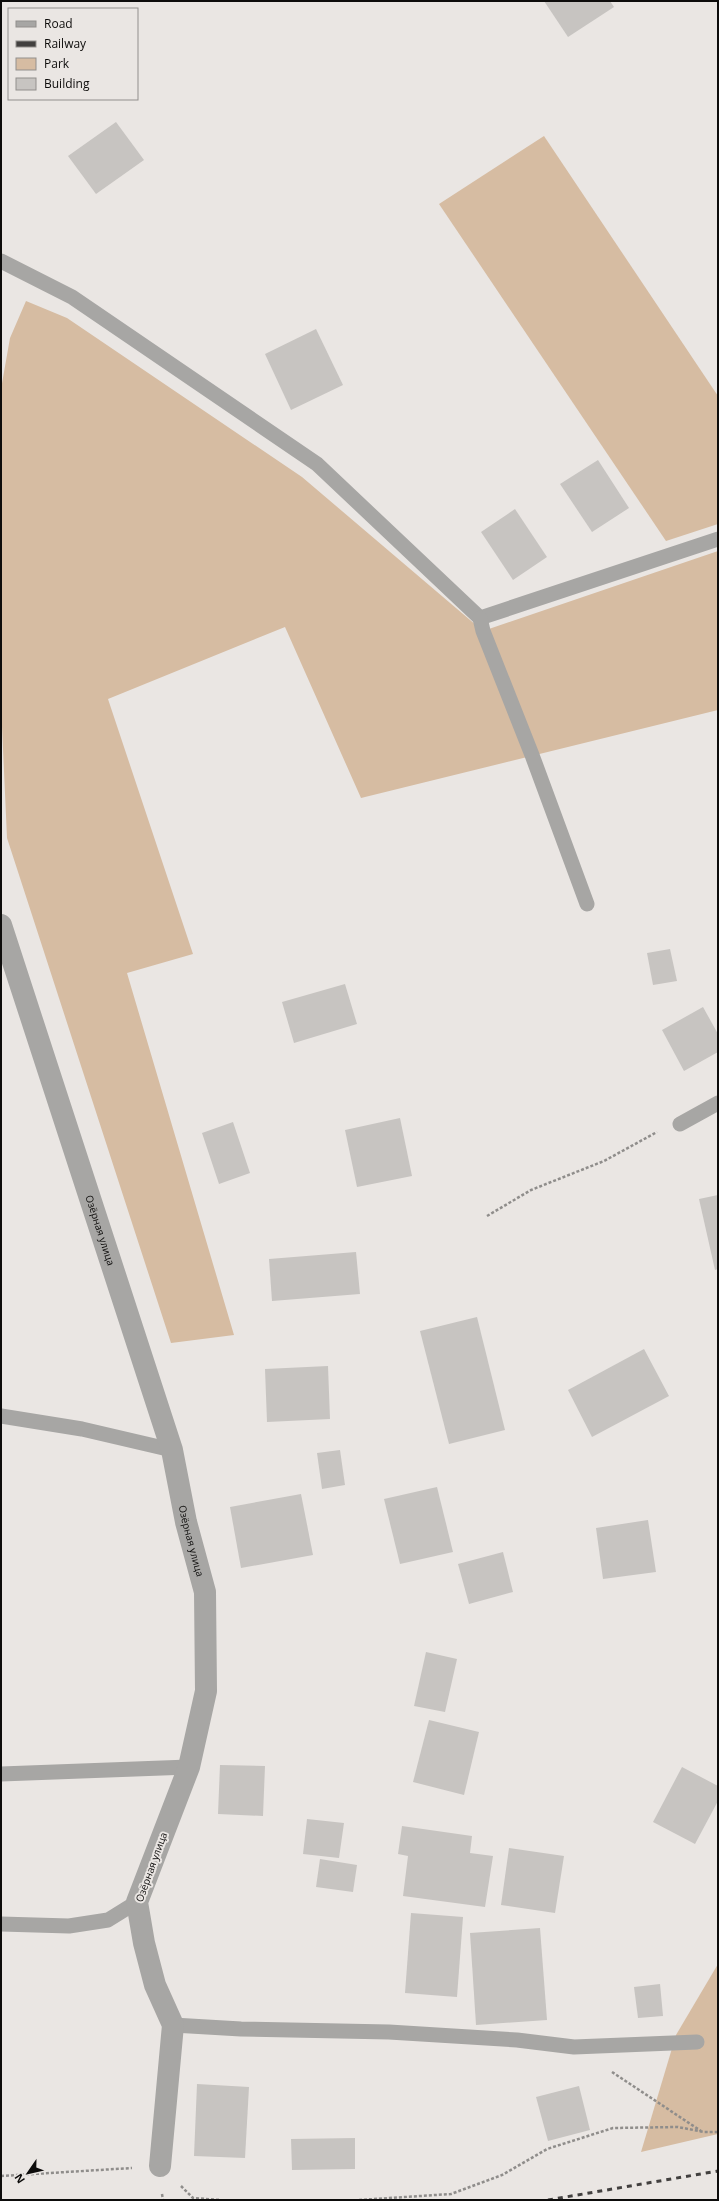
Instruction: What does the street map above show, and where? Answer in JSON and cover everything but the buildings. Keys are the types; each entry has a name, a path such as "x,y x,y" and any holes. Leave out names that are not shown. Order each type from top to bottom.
{"street":[{"name":"Озёрная улица","path":"1,926 172,1450 186,1522 205,1592 206,1691 189,1767 137,1902 144,1943 155,1985 174,2025"},
{"path":"160,2166 174,2025"}],"lane":[{"path":"1,261 72,297 317,464 480,618 483,632 532,755 587,904"},
{"path":"480,618 718,539"},
{"path":"680,1124 718,1103"},
{"path":"1,1416 82,1429 172,1450"},
{"path":"1,1774 189,1767"},
{"path":"1,1924 69,1926 108,1920 137,1902"},
{"path":"174,2025 242,2030 397,2033 517,2040 574,2047 697,2042"}],"path":[{"path":"487,1216 531,1190 604,1161 652,1134 680,1124"},
{"path":"574,2047 704,2132"},
{"path":"359,2200 451,2194 502,2175 547,2149 613,2128 678,2127 704,2132 718,2132"},
{"path":"1,2176 160,2166 193,2198 221,2200"}],"green space":[{"path":"544,136 718,396 718,524 666,541 439,204"},
{"path":"26,301 67,318 302,477 483,631 718,551 718,710 361,798 285,627 108,699 193,954 127,973 234,1335 171,1343 7,838 1,704 1,389 10,338"},
{"path":"718,1964 718,2134 641,2152 676,2035"}],"railway":[{"path":"548,2200 718,2171"}]}
